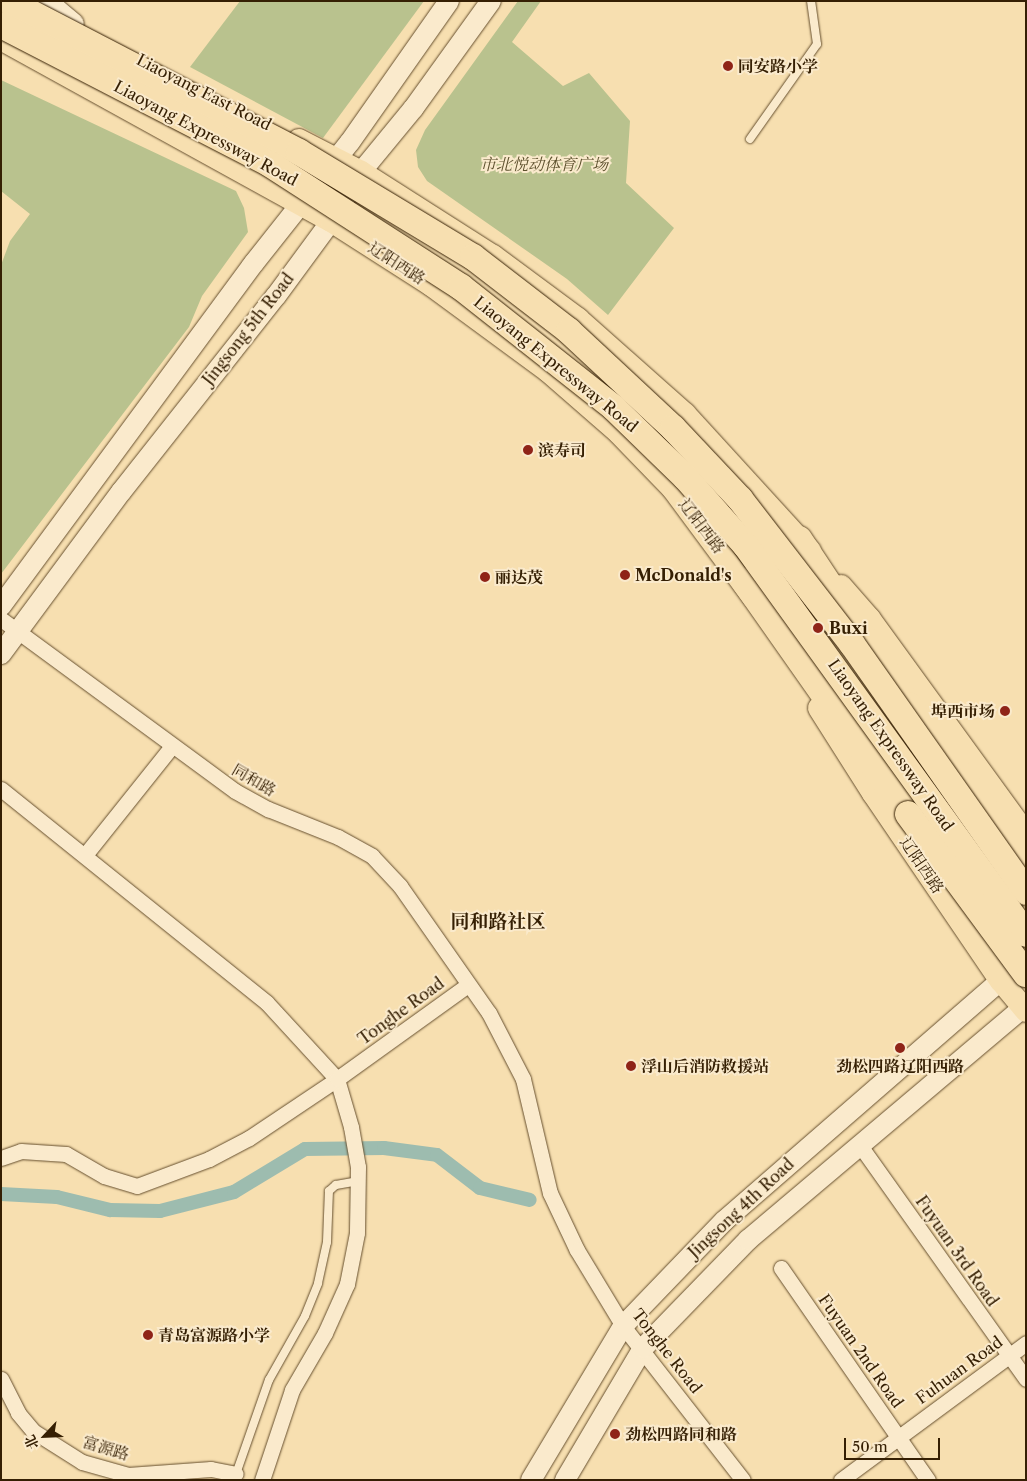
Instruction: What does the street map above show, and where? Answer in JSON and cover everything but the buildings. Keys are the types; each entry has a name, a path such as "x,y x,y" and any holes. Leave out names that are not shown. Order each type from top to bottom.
{"highway":[{"name":"Liaoyang Expressway Road","path":"8,1 299,152 473,258 569,331 673,428 740,499 852,644 1026,892"},
{"path":"36,1 74,24"},
{"name":"Liaoyang Expressway Road","path":"1,25 270,164 461,287 614,408 686,478 746,546 1026,934"},
{"path":"800,539 948,758 1026,864"},
{"path":"744,581 908,814 1014,978"}],"main road":[{"name":"Liaoyang East Road","path":"20,1 74,24 335,158"},
{"name":"Liaoyang East Road","path":"47,1 74,24"},
{"name":"Jingsong 5th Road","path":"1,606 300,203 361,127 449,1"},
{"name":"Jingsong 5th Road","path":"1,654 121,492 331,221 361,172 413,109 492,1"},
{"path":"1,39 300,203"},
{"path":"335,158 361,172 493,256 578,318 685,414 800,539 869,618 1026,834"},
{"name":"辽阳西路","path":"300,203 431,285 548,371 612,427 674,489 744,581 873,793 1014,978 1025,1007"},
{"name":"Jingsong 4th Road","path":"531,1480 624,1326 724,1221 1014,978 1026,958"},
{"name":"Jingsong 4th Road","path":"565,1480 643,1348 748,1240 859,1144 1025,1007"}],"street":[{"name":"同和路","path":"1,618 172,746 252,800 338,837 372,856 400,886 468,985"},
{"path":"85,855 172,746"},
{"path":"1,789 267,1003 337,1079 352,1127 358,1174 357,1233 346,1284 325,1333 292,1390 267,1477"},
{"name":"Tonghe Road","path":"1,1158 21,1151 66,1154 104,1176 137,1186 210,1159 249,1138 337,1079 468,985 490,1013 523,1079 550,1193 578,1250 624,1326 744,1480"},
{"name":"Fuyuan 3rd Road","path":"859,1144 1026,1378"},
{"name":"Fuyuan 2nd Road","path":"781,1268 928,1480"},
{"name":"Fuhuan Road","path":"841,1480 1026,1343"},
{"name":"富源路","path":"1,1378 18,1413 33,1431 82,1462 128,1475 211,1470 236,1474"}],"lane":[{"path":"750,139 817,44 810,1"},
{"path":"236,1474 269,1380 305,1316 318,1283 327,1242 329,1192 336,1185 358,1174"}],"green space":[{"path":"240,1 424,1 323,138 190,67"},
{"name":"市北悦动体育广场","path":"518,1 541,1 512,42 563,86 589,73 630,121 626,183 674,228 608,315 567,279 427,181 418,167 416,150 425,130"},
{"path":"1,80 236,191 244,208 248,232 202,296 189,327 1,574 1,265 10,241 30,214 1,191"}],"waterway":[{"path":"1,1194 57,1197 110,1210 160,1211 234,1192 305,1149 384,1148 437,1155 480,1188 530,1200"}],"place":[{"name":"同安路小学","path":"728,66"},
{"name":"滨寿司","path":"528,450"},
{"name":"McDonald's","path":"625,575"},
{"name":"丽达茂","path":"485,577"},
{"name":"Buxi","path":"818,628"},
{"name":"埠西市场","path":"1005,711"},
{"name":"劲松四路辽阳西路","path":"900,1048"},
{"name":"浮山后消防救援站","path":"631,1066"},
{"name":"青岛富源路小学","path":"148,1335"},
{"name":"劲松四路同和路","path":"615,1434"}],"district":[{"name":"同和路社区","path":"498,922"}]}
